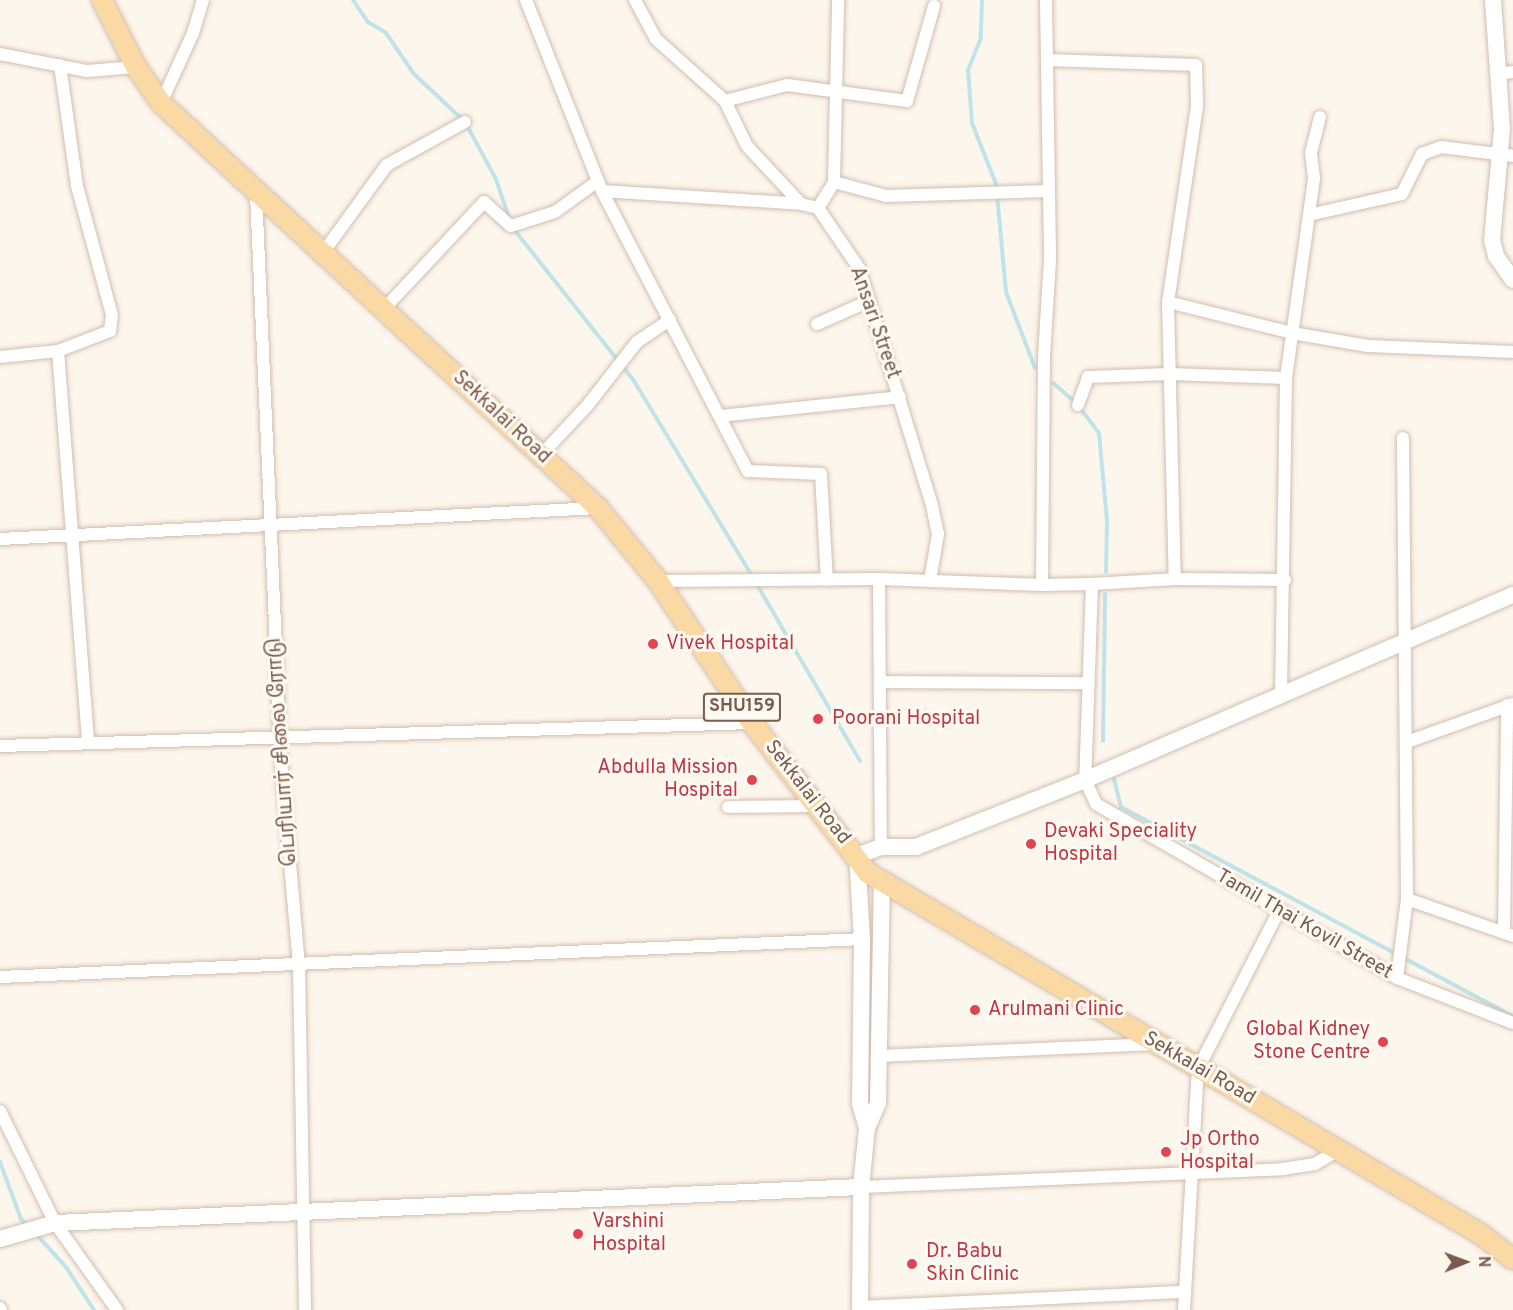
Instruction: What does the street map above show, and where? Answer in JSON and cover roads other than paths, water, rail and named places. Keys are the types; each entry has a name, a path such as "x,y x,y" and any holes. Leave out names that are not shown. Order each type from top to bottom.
{"main road":[{"name":"Sekkalai Road","path":"102,0 135,67 161,103 255,193 598,508 658,581 752,723 868,873 882,884 1482,1235 1513,1259"}],"street":[{"path":"161,103 193,33 203,0"},
{"path":"526,0 600,186 748,471 821,474 827,580"},
{"path":"635,0 656,39 725,100 747,147 801,204"},
{"path":"383,310 484,202 511,226 555,212 600,186 801,204 818,208 834,182 838,0"},
{"path":"1042,585 1049,191 1046,0"},
{"path":"1493,0 1506,73 1507,154 1492,240 1496,256 1513,280"},
{"path":"725,100 787,85 907,101 934,6"},
{"path":"0,54 87,71 135,67"},
{"path":"1047,60 1196,65 1197,106 1168,302 1175,579"},
{"path":"0,357 58,351 110,330 112,315 77,186 60,65"},
{"path":"1281,697 1285,580 1286,378 1314,178 1311,153 1320,117"},
{"path":"322,254 387,165 465,122"},
{"path":"1309,215 1402,194 1422,154 1441,147 1507,154"},
{"path":"834,182 886,196 1049,191"},
{"name":"பெரியார் சிலை ரோடு","path":"255,193 272,523 280,739 299,965 301,1214 305,1310"},
{"name":"Ansari Street","path":"818,208 859,268 900,398 938,534 930,581"},
{"path":"817,324 869,301"},
{"path":"1168,302 1292,333 1368,346 1513,352"},
{"path":"541,455 587,406 637,342 670,320"},
{"path":"58,351 88,742"},
{"path":"1078,405 1088,377 1170,374 1286,378"},
{"path":"720,416 900,398"},
{"path":"1397,978 1407,899 1403,438"},
{"path":"0,539 272,523 598,508"},
{"path":"658,581 879,579 1042,585 1175,579 1285,580"},
{"path":"879,579 881,847"},
{"path":"1085,780 1092,584"},
{"path":"867,1128 860,1104 862,939 857,856 881,847 916,847 1085,780 1405,644 1513,595"},
{"path":"879,682 1089,683"},
{"path":"1407,742 1510,705 1508,934 1407,899"},
{"path":"0,746 752,723"},
{"name":"Tamil Thai Kovil Street","path":"1085,780 1096,804 1278,913 1397,978 1513,1023"},
{"path":"728,807 814,806"},
{"path":"882,884 878,1103 867,1128 861,1187 860,1309 1185,1293"},
{"path":"1184,1310 1190,1175 1198,1069 1278,913"},
{"path":"0,977 862,939"},
{"path":"879,1056 1156,1044"},
{"path":"0,1110 55,1223 117,1310"},
{"path":"0,1239 55,1223 301,1214 861,1187 1190,1175 1315,1164 1337,1151"}],"waterway":[{"path":"353,0 368,22 386,33 414,74 465,122 496,179 509,218"},
{"path":"982,0 981,38 968,70 972,123 996,184 1006,292 1035,368"},
{"path":"512,227 634,381 752,576"},
{"path":"1053,383 1075,402"},
{"path":"1080,408 1099,433 1107,521 1106,572"},
{"path":"756,583 860,761"},
{"path":"1103,741 1105,594"},
{"path":"1114,779 1121,807 1513,1016"},
{"path":"0,1162 21,1219 29,1226"},
{"path":"36,1234 66,1267 94,1310"}],"place":[{"name":"Vivek Hospital","path":"653,644"},
{"name":"Poorani Hospital","path":"818,719"},
{"name":"Abdulla Mission Hospital","path":"752,780"},
{"name":"Devaki Speciality Hospital","path":"1031,844"},
{"name":"Arulmani Clinic","path":"975,1010"},
{"name":"Global Kidney Stone Centre","path":"1383,1042"},
{"name":"Jp Ortho Hospital","path":"1166,1152"},
{"name":"Varshini Hospital","path":"578,1234"},
{"name":"Dr. Babu Skin Clinic","path":"912,1264"}]}
